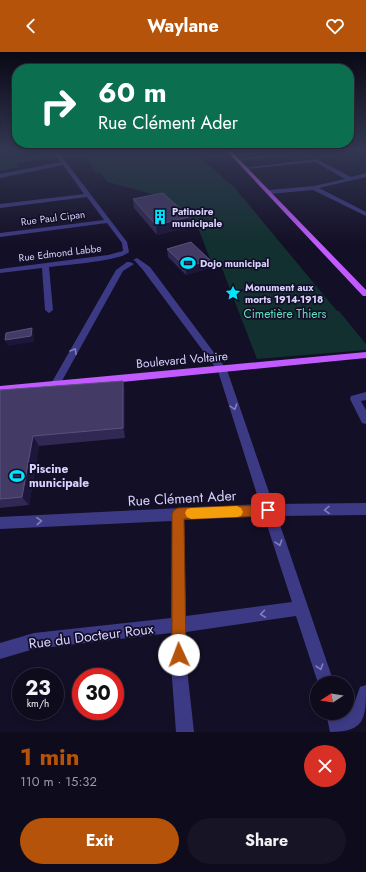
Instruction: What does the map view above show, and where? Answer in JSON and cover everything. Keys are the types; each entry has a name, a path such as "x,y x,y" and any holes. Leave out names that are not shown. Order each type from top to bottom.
{"main road":[{"path":"258,181 366,294"},
{"name":"Boulevard Voltaire","path":"0,390 222,370 366,355"}],"street":[{"path":"77,181 130,247 133,263"},
{"path":"269,192 314,188 343,181"},
{"path":"314,188 366,214"},
{"path":"0,206 88,195"},
{"name":"Rue Paul Cipan","path":"0,235 108,221"},
{"path":"126,243 127,250 122,256 123,262 133,263 147,271 222,370 324,676"},
{"name":"Rue Edmond Labbe","path":"0,271 131,254"},
{"path":"55,385 120,270 133,263"},
{"path":"45,265 49,310"},
{"path":"366,396 355,399 366,420"},
{"name":"Rue Clément Ader","path":"0,524 268,510 366,509"},
{"path":"178,514 180,699 184,732"},
{"name":"Rue du Docteur Roux","path":"0,651 34,642 178,625 301,608"},
{"path":"337,723 349,724 354,720 359,712 366,693"}],"green space":[{"name":"Cimetière Thiers","path":"107,181 227,181 234,187 337,311 339,311 366,344 366,350 257,359 221,266 213,267 199,230 166,198"}],"building":[{"path":"163,193 189,217 156,225 133,199"},
{"path":"191,242 210,260 186,267 167,249"},
{"path":"32,328 31,336 5,340 6,333"},
{"name":"Piscine municipale","path":"123,381 123,428 33,436 22,497 0,499 0,390"}],"slow traffic":[{"path":"191,513 237,512"}],"place":[{"name":"Patinoire municipale","path":"160,217"},
{"name":"Dojo municipal","path":"188,263"},
{"name":"Monument aux morts 1914-1918","path":"233,293"},
{"name":"Piscine municipale","path":"17,476"}],"route":[{"path":"179,655 178,514 268,510"}]}
